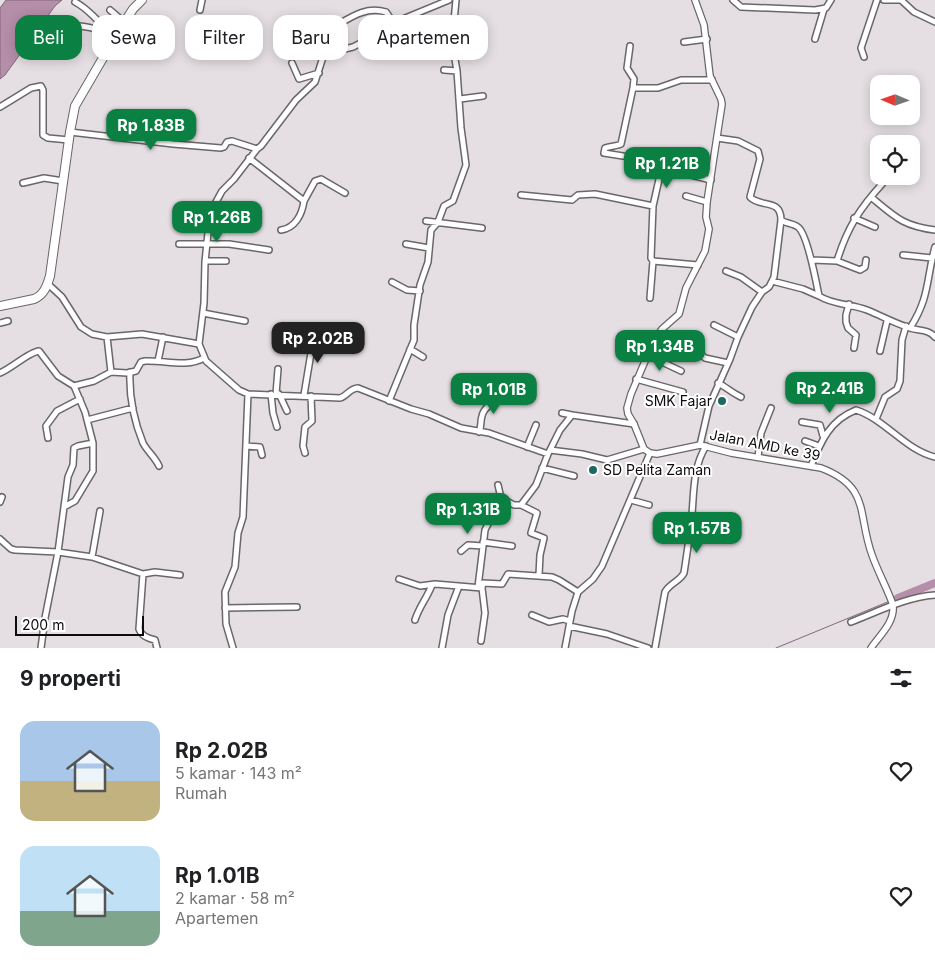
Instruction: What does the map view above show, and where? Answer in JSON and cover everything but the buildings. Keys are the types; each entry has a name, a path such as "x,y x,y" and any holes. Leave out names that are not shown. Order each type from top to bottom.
{"main road":[{"path":"130,15 142,0"},
{"path":"0,306 39,297 48,284 75,106 99,60"}],"street":[{"path":"200,10 202,0"},
{"path":"411,15 449,0"},
{"path":"389,401 414,335 414,325 422,279 427,265 432,228 438,222 443,207 453,201 466,168 457,70 452,39 456,0"},
{"path":"565,648 578,592 593,579 602,566 650,452 644,449 627,408 636,379 656,336 679,314 686,288 705,251 709,234 706,217 707,202 722,104 709,70 707,39 703,19 695,0"},
{"path":"733,0 738,6 744,7 824,9"},
{"path":"815,39 824,9 831,0"},
{"path":"864,57 862,45 877,0"},
{"path":"884,0 900,0 914,12 935,22"},
{"path":"75,2 92,16"},
{"path":"110,10 116,15"},
{"path":"348,19 361,12 381,10 388,15"},
{"path":"684,42 707,39"},
{"path":"623,156 604,153 605,148 621,144 634,79 627,68 630,46"},
{"path":"322,60 315,82 296,100 261,146 222,192 212,209 205,261 203,313 199,344 204,358 239,390 248,394 340,398 356,388 462,428 489,433 527,447 549,452 582,454 611,460 644,449"},
{"path":"292,63 299,80 319,73"},
{"path":"444,70 457,70"},
{"path":"633,88 658,88 681,80 712,80"},
{"path":"0,107 33,87 41,86 43,90 43,135 48,138 69,136 221,148 231,140 257,149"},
{"path":"460,99 483,96"},
{"path":"655,648 665,592 667,588 681,579 684,573 692,513 694,477 702,453 707,413 718,383 752,307 762,292 769,287 777,263 780,212 776,207 754,201 750,197 760,158 758,151 738,141 717,138"},
{"path":"249,158 304,201"},
{"path":"650,298 653,261 650,254 653,206 662,166"},
{"path":"679,172 711,180"},
{"path":"22,183 44,178 63,181"},
{"path":"281,230 291,227 300,214 304,201 315,181 318,179 345,193"},
{"path":"837,261 854,218 881,185"},
{"path":"521,195 572,200 580,195 595,194 653,206"},
{"path":"686,196 707,202"},
{"path":"872,197 894,217 905,223 918,228 935,230"},
{"path":"854,218 875,228"},
{"path":"781,220 799,228 812,260 819,296"},
{"path":"426,221 482,228"},
{"path":"179,244 232,244 269,250"},
{"path":"406,244 429,248"},
{"path":"876,419 885,397 897,389 900,381 902,340 908,327 920,314 930,277 935,247"},
{"path":"903,255 932,258"},
{"path":"812,260 837,261 860,270 865,267 866,260"},
{"path":"205,261 226,261"},
{"path":"653,261 698,266"},
{"path":"726,271 741,277 762,292"},
{"path":"772,280 803,289 830,301 849,304 867,310 887,320 926,331 935,337"},
{"path":"392,282 407,290 420,292"},
{"path":"48,284 62,297 83,329 92,334 107,336 142,334 199,344"},
{"path":"849,304 846,318 848,328 856,335 854,348"},
{"path":"203,313 245,321"},
{"path":"880,351 887,320"},
{"path":"0,324 8,321"},
{"path":"714,325 738,337"},
{"path":"304,395 311,353 331,332"},
{"path":"107,336 111,372"},
{"path":"656,336 695,348 705,358 728,363"},
{"path":"158,361 164,337"},
{"path":"410,349 423,357"},
{"path":"0,373 11,369 38,351 41,352 58,376 74,386 80,399 93,443 93,471 75,501 64,507"},
{"path":"647,355 681,371"},
{"path":"74,386 94,381 111,372 136,371 143,361 187,364 204,358"},
{"path":"277,427 273,413 278,369"},
{"path":"130,372 133,408 144,444 159,466"},
{"path":"636,379 684,392"},
{"path":"718,383 741,397"},
{"path":"479,432 484,411 506,393"},
{"path":"232,648 226,624 226,587 235,567 238,533 243,517 248,394"},
{"path":"275,394 287,411"},
{"path":"305,453 303,447 305,427 312,421 312,396"},
{"path":"48,438 46,426 53,415 80,399"},
{"path":"87,420 133,408"},
{"path":"758,457 761,433 771,408"},
{"path":"811,466 823,436 830,426 854,410 858,410 876,419 908,443 935,457"},
{"path":"562,413 634,424"},
{"path":"520,505 534,489 560,430 572,414"},
{"path":"802,422 820,425 823,436"},
{"path":"527,447 536,425"},
{"path":"805,441 819,446"},
{"path":"41,648 58,552 68,477 73,465 74,448 93,443"},
{"name":"Jalan AMD ke 39","path":"650,452 657,454 703,445 730,453 811,466 833,473 849,484 860,501 872,556 894,605"},
{"path":"246,446 260,447 262,455"},
{"path":"542,468 574,476"},
{"path":"481,641 485,613 480,588 483,544 487,523 501,498 498,485"},
{"path":"501,498 537,513 531,533 544,538 538,575"},
{"path":"631,500 649,505"},
{"path":"92,557 100,511"},
{"path":"0,539 11,549 15,550 58,552 92,557 143,574 155,572 180,576"},
{"path":"461,551 468,545 512,546"},
{"path":"143,574 140,629 141,634 145,637 155,640 157,648"},
{"path":"480,588 483,583 502,584 508,574 538,575 559,580 578,592"},
{"path":"399,579 416,585 480,588"},
{"path":"415,620 419,608 426,600 432,585"},
{"path":"442,648 448,615 459,586"},
{"path":"851,622 922,596 935,595"},
{"path":"871,648 890,622 894,605"},
{"path":"225,608 297,607"},
{"path":"532,615 549,622 563,619 570,623 648,648"}],"shaded area":[{"path":"6,0 62,0 48,15 15,15 16,60 0,79 0,8"}],"waterway":[{"path":"898,598 935,583"},
{"path":"776,648 890,601"}],"place":[{"name":"SMK Fajar","path":"722,401"},
{"name":"SD Pelita Zaman","path":"593,470"}]}
